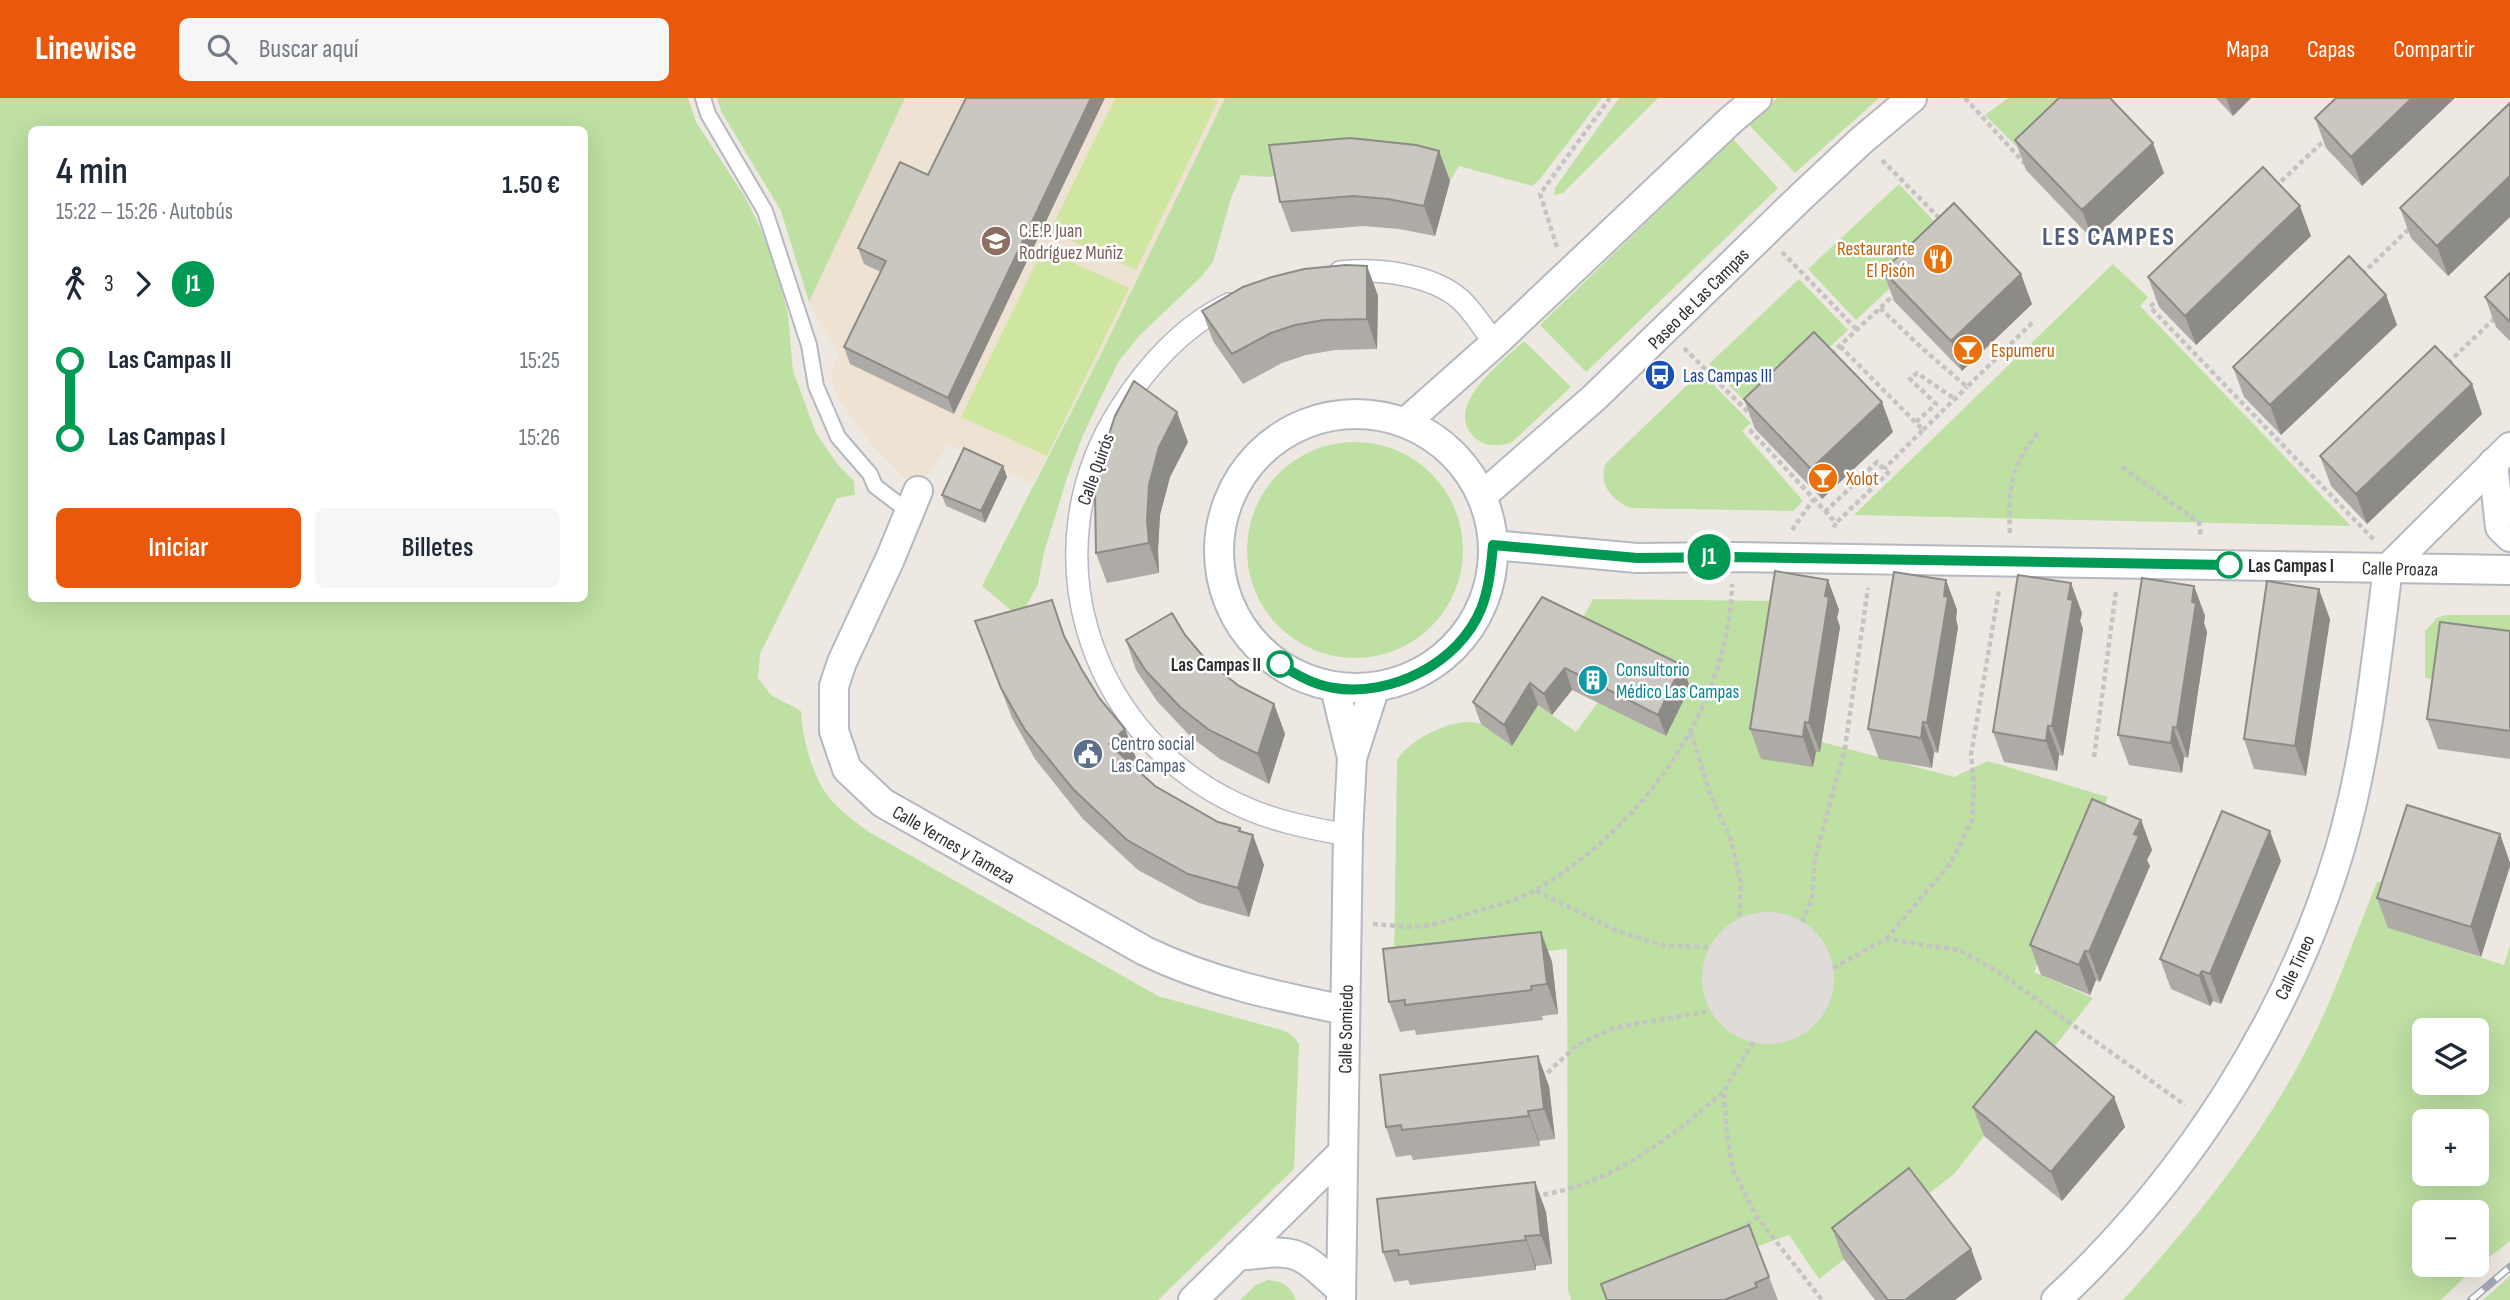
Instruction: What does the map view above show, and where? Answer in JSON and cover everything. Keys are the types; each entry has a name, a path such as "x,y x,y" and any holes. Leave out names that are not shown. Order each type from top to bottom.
{"street":[{"path":"1406,422 1495,344 1757,98"},
{"name":"Paseo de Las Campas","path":"1482,496 1595,397 1861,140 1912,98"},
{"path":"1321,273 1381,271 1443,288 1461,300 1495,344"},
{"name":"Calle Quirós","path":"1247,295 1204,318 1168,349 1136,385 1113,419 1099,447 1080,507 1076,533 1078,588 1085,624 1113,690 1135,724 1163,752 1194,778 1230,801 1267,817 1348,835"},
{"path":"1361,414 1406,422 1431,436 1454,455 1469,473 1482,496 1493,545 1489,579 1480,609 1455,649 1411,677 1374,687 1335,688 1312,682 1268,656 1237,620 1221,580 1217,546 1222,517 1233,489 1251,462 1275,440 1302,424 1331,416 1361,414"},
{"path":"2502,455 2500,527 2510,537"},
{"path":"2391,564 2502,455"},
{"name":"Calle Yernes y Tameza","path":"913,502 842,662 834,686 834,731 847,769 883,803 1145,951 1182,969 1228,984 1345,1010"},
{"name":"Calle Proaza","path":"1493,545 1637,558 1733,557 2203,565 2391,564 2510,570"},
{"name":"Calle Tineo","path":"2056,1300 2145,1207 2208,1122 2254,1046 2297,962 2340,849 2363,751 2391,564"},
{"name":"Calle Somiedo","path":"1341,1295 1348,835 1352,758 1374,687"},
{"name":"Calle Somiedo","path":"1335,688 1352,758"},
{"path":"1193,1300 1343,1152"},
{"path":"1237,1256 1285,1251 1307,1259 1341,1295"}],"lane":[{"path":"703,98 708,114 765,211 809,345 816,386 838,437 870,474 875,486 913,502"}],"path":[{"path":"1566,276 1540,194 1610,98"},
{"path":"1965,98 2027,167 2036,158"},
{"path":"2269,193 2329,136"},
{"path":"1861,140 1947,225"},
{"path":"2353,283 2412,226"},
{"path":"1763,233 1857,330"},
{"path":"2169,288 2150,307 2321,485 2391,564"},
{"path":"1830,356 1899,289"},
{"path":"1880,307 1967,387"},
{"path":"2440,371 2500,313"},
{"path":"1884,468 2033,322"},
{"path":"1667,330 1759,423 1751,431 1836,523"},
{"path":"1840,346 1923,430"},
{"path":"1916,422 1936,404 1910,379 1917,373 1955,399"},
{"path":"2235,395 2245,386"},
{"path":"1833,968 1886,939 1950,864 1972,820 1974,784 1971,755 2003,561 2010,535 2010,488 2015,467 2027,445 2039,432"},
{"path":"1819,559 1836,523 1888,473 1877,462 1825,512"},
{"path":"2122,467 2199,522 2203,565"},
{"path":"2321,485 2331,476"},
{"path":"1348,923 1410,927 1471,913 1535,890 1587,854 1640,803 1691,733 1711,689 1722,653 1732,602 1733,557"},
{"path":"1802,922 1812,899 1815,859 1845,748 1873,559"},
{"path":"2094,757 2120,564"},
{"path":"1691,733 1710,793 1731,840 1741,883 1739,919"},
{"path":"1535,890 1617,931 1666,946 1710,947"},
{"path":"1886,939 1959,950 1997,971 2208,1122"},
{"path":"1532,1077 1545,1075 1576,1046 1613,1028 1710,1012"},
{"path":"1534,1196 1561,1192 1627,1165 1683,1128 1724,1091 1754,1042"},
{"path":"1724,1091 1733,1170 1757,1217 1822,1300"},
{"path":"1735,1234 1757,1217"}],"shaded area":[{"name":"C.E.P. Juan Rodríguez Muñiz","path":"905,98 1225,98 1102,352 1032,484 948,444 918,491 875,449 838,399 831,376 838,355 809,302"},
{"path":"1768,912 1793,917 1815,931 1829,953 1834,978 1829,1003 1815,1025 1793,1039 1768,1044 1743,1039 1721,1025 1707,1003 1702,978 1707,953 1721,931 1743,917"}],"green space":[{"path":"0,98 688,98 696,122 745,197 761,229 775,266 788,314 793,371 816,433 838,465 854,481 855,495 837,498 760,654 758,678 771,695 801,711 810,758 825,791 840,809 869,832 1158,996 1285,1031 1299,1044 1294,1169 1158,1300 0,1300"},
{"path":"717,98 905,98 809,302 781,211 721,111"},
{"path":"1115,98 1210,98 1218,101 1136,270 1050,231"},
{"path":"1225,98 1602,98 1532,186 1459,166 1450,181 1302,172 1269,177 1241,175 1231,198 1213,262 1201,277 1139,336 1119,361 1102,395 1068,475 1044,552 1038,584 1020,618 982,586 1102,352"},
{"path":"1619,98 1658,98 1563,193 1554,195 1555,188"},
{"path":"1777,98 1879,98 1795,173 1748,124"},
{"path":"2008,98 2088,98 2027,157 1985,115"},
{"path":"1733,139 1778,188 1586,372 1540,325"},
{"path":"1899,184 1947,235 1856,320 1808,269"},
{"path":"1043,249 1129,288 1047,456 961,417"},
{"path":"2113,264 2148,297 2140,306 2351,526 1854,515"},
{"path":"1799,279 1848,330 1758,415 1709,364"},
{"path":"1524,341 1571,387 1512,442 1488,445 1475,438 1466,426 1465,413 1478,386"},
{"path":"1701,372 1751,423 1742,431 1803,501 1793,511 1631,508 1608,491 1604,478 1606,463"},
{"path":"1355,442 1396,450 1432,473 1455,509 1463,550 1455,591 1432,627 1396,650 1355,658 1314,650 1278,627 1255,591 1247,550 1255,509 1278,473 1314,450"},
{"path":"1593,599 1786,601 1813,767 1816,752 1820,752 1822,742 1954,777 1988,761 2108,797 2034,972 2093,998 1954,1174 1819,1279 1789,1235 1610,1300 1571,1300 1568,1289 1567,949 1394,967 1397,760 1403,752 1434,731 1470,722 1488,728 1512,746 1538,705 1576,732 1598,702 1666,736 1690,687 1576,631"},
{"path":"2445,615 2510,615 2510,660 2429,679 2425,677 2425,631 2437,618"},
{"path":"2387,881 2389,928 2504,965 2510,946 2510,1241 2489,1257 2489,1200 2412,1200 2412,1277 2465,1277 2441,1300 2123,1300 2181,1234 2260,1129 2305,1053 2338,981 2377,882"},
{"path":"2510,1276 2510,1300 2483,1300"},
{"path":"1268,1280 1285,1285 1296,1300 1240,1300 1256,1285"}],"building":[{"path":"966,98 1091,98 948,398 844,347 886,261 858,248 900,162 928,175"},
{"path":"2059,98 2110,98 2153,143 2082,210 2015,140"},
{"path":"2336,98 2412,98 2351,157 2315,118"},
{"path":"2510,103 2510,176 2437,246 2400,208"},
{"path":"1350,138 1416,145 1439,151 1424,206 1353,196 1280,202 1269,145"},
{"path":"2263,167 2300,206 2185,316 2148,277"},
{"path":"1954,203 2021,274 1951,341 1883,271"},
{"path":"2349,256 2386,295 2270,405 2233,367"},
{"path":"1367,266 1367,319 1324,320 1295,325 1271,333 1232,354 1202,311 1243,287 1272,277 1304,269"},
{"path":"2510,273 2510,322 2485,297"},
{"path":"1814,332 1882,402 1811,469 1744,399"},
{"path":"2435,346 2472,384 2356,494 2320,456"},
{"path":"1134,381 1177,412 1159,447 1149,485 1149,543 1096,553 1095,493 1100,462 1115,416"},
{"path":"964,448 1003,466 981,511 942,495"},
{"path":"1775,571 1828,580 1825,596 1829,597 1809,723 1805,722 1803,737 1750,729"},
{"path":"1894,572 1946,580 1944,596 1948,597 1927,723 1923,722 1921,738 1868,729"},
{"path":"2018,575 2071,583 2068,599 2073,600 2052,726 2048,726 2046,741 1993,732"},
{"path":"2142,578 2194,586 2192,602 2196,603 2177,728 2173,727 2171,743 2118,735"},
{"path":"2267,581 2319,589 2295,746 2244,739"},
{"name":"Consultorio Médico Las Campas","path":"1542,597 1682,665 1658,715 1565,668 1544,694 1530,683 1504,725 1473,702"},
{"path":"1052,600 1064,636 1082,670 1100,699 1125,729 1109,744 1155,786 1218,822 1253,835 1238,888 1188,874 1127,840 1073,789 1025,730 1001,688 975,621"},
{"path":"1172,613 1185,635 1207,661 1239,686 1274,704 1258,754 1209,730 1180,707 1146,671 1126,640"},
{"path":"2440,622 2510,631 2510,731 2427,719"},
{"path":"2092,799 2141,820 2134,834 2139,836 2089,952 2085,951 2079,965 2030,945"},
{"path":"2407,805 2500,834 2471,927 2377,898"},
{"path":"2222,811 2270,831 2210,974 2202,971 2199,976 2160,959"},
{"path":"1541,932 1547,984 1531,986 1532,990 1405,1005 1405,1000 1389,1002 1383,949"},
{"path":"2036,1031 2114,1097 2051,1172 1973,1107"},
{"path":"1538,1056 1544,1109 1528,1111 1529,1116 1402,1130 1401,1125 1386,1127 1380,1075"},
{"path":"1909,1168 1971,1249 1905,1300 1888,1300 1832,1228"},
{"path":"1535,1182 1541,1235 1525,1236 1526,1240 1399,1255 1398,1250 1383,1252 1377,1199"},
{"path":"1749,1225 1769,1277 1755,1283 1757,1287 1724,1300 1607,1300 1601,1284"}],"railway":[{"path":"2471,1300 2510,1267"}],"bus line":[{"name":"J1","path":"1280,664 1312,682 1335,688 1374,687 1411,677 1455,649 1469,630 1480,609 1489,579 1493,545 1637,558 1733,557 2229,565"}],"place":[{"name":"C.E.P. Juan Rodríguez Muñiz","path":"996,241"},
{"name":"Restaurante El Pisón","path":"1938,259"},
{"name":"Espumeru","path":"1968,350"},
{"name":"Las Campas III","path":"1660,375"},
{"name":"Xolot","path":"1823,478"},
{"name":"Las Campas I","path":"2229,565"},
{"name":"Las Campas II","path":"1280,664"},
{"name":"Consultorio Médico Las Campas","path":"1593,680"},
{"name":"Centro social Las Campas","path":"1088,754"}],"district":[{"name":"LES CAMPES","path":"2109,236"}]}
